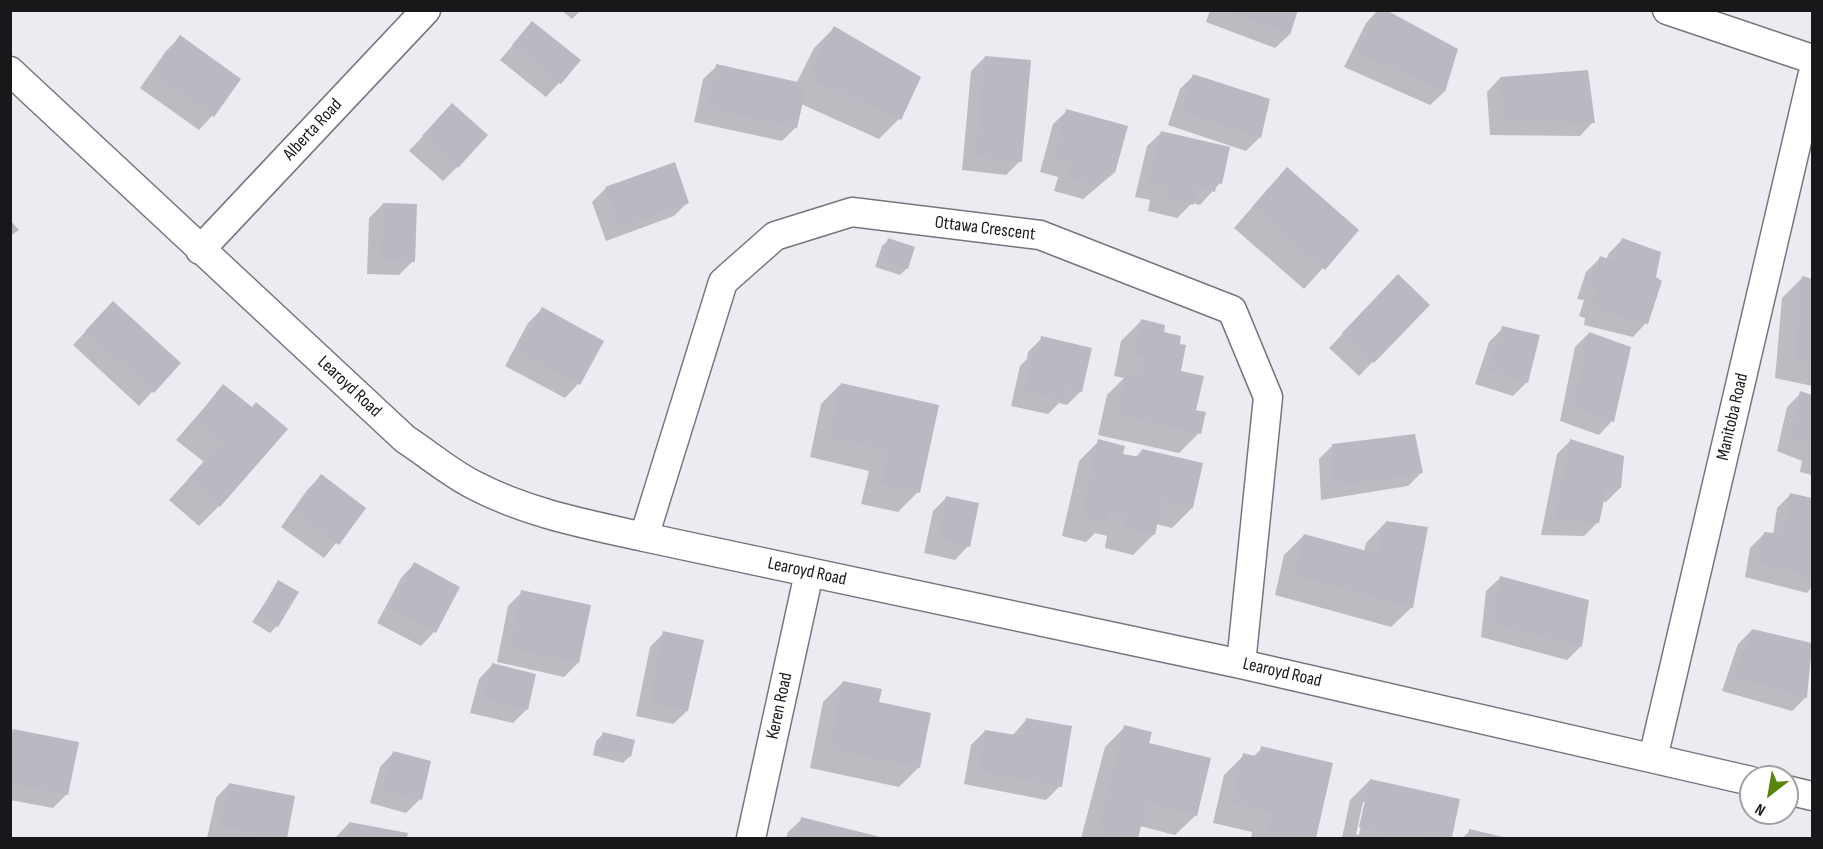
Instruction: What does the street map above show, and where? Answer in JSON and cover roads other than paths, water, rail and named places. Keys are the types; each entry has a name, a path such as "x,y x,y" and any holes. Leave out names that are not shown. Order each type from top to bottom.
{"street":[{"name":"Alberta Road","path":"200,250 426,10"},
{"path":"1668,10 1812,59"},
{"name":"Learoyd Road","path":"10,71 405,439 472,484 509,501 551,516 644,537 1241,664 1739,778"},
{"name":"Manitoba Road","path":"1653,758 1812,77"},
{"name":"Ottawa Crescent","path":"644,537 723,282 775,236 852,212 1040,235 1232,310 1268,397 1241,664"},
{"name":"Keren Road","path":"751,838 809,573"}]}
